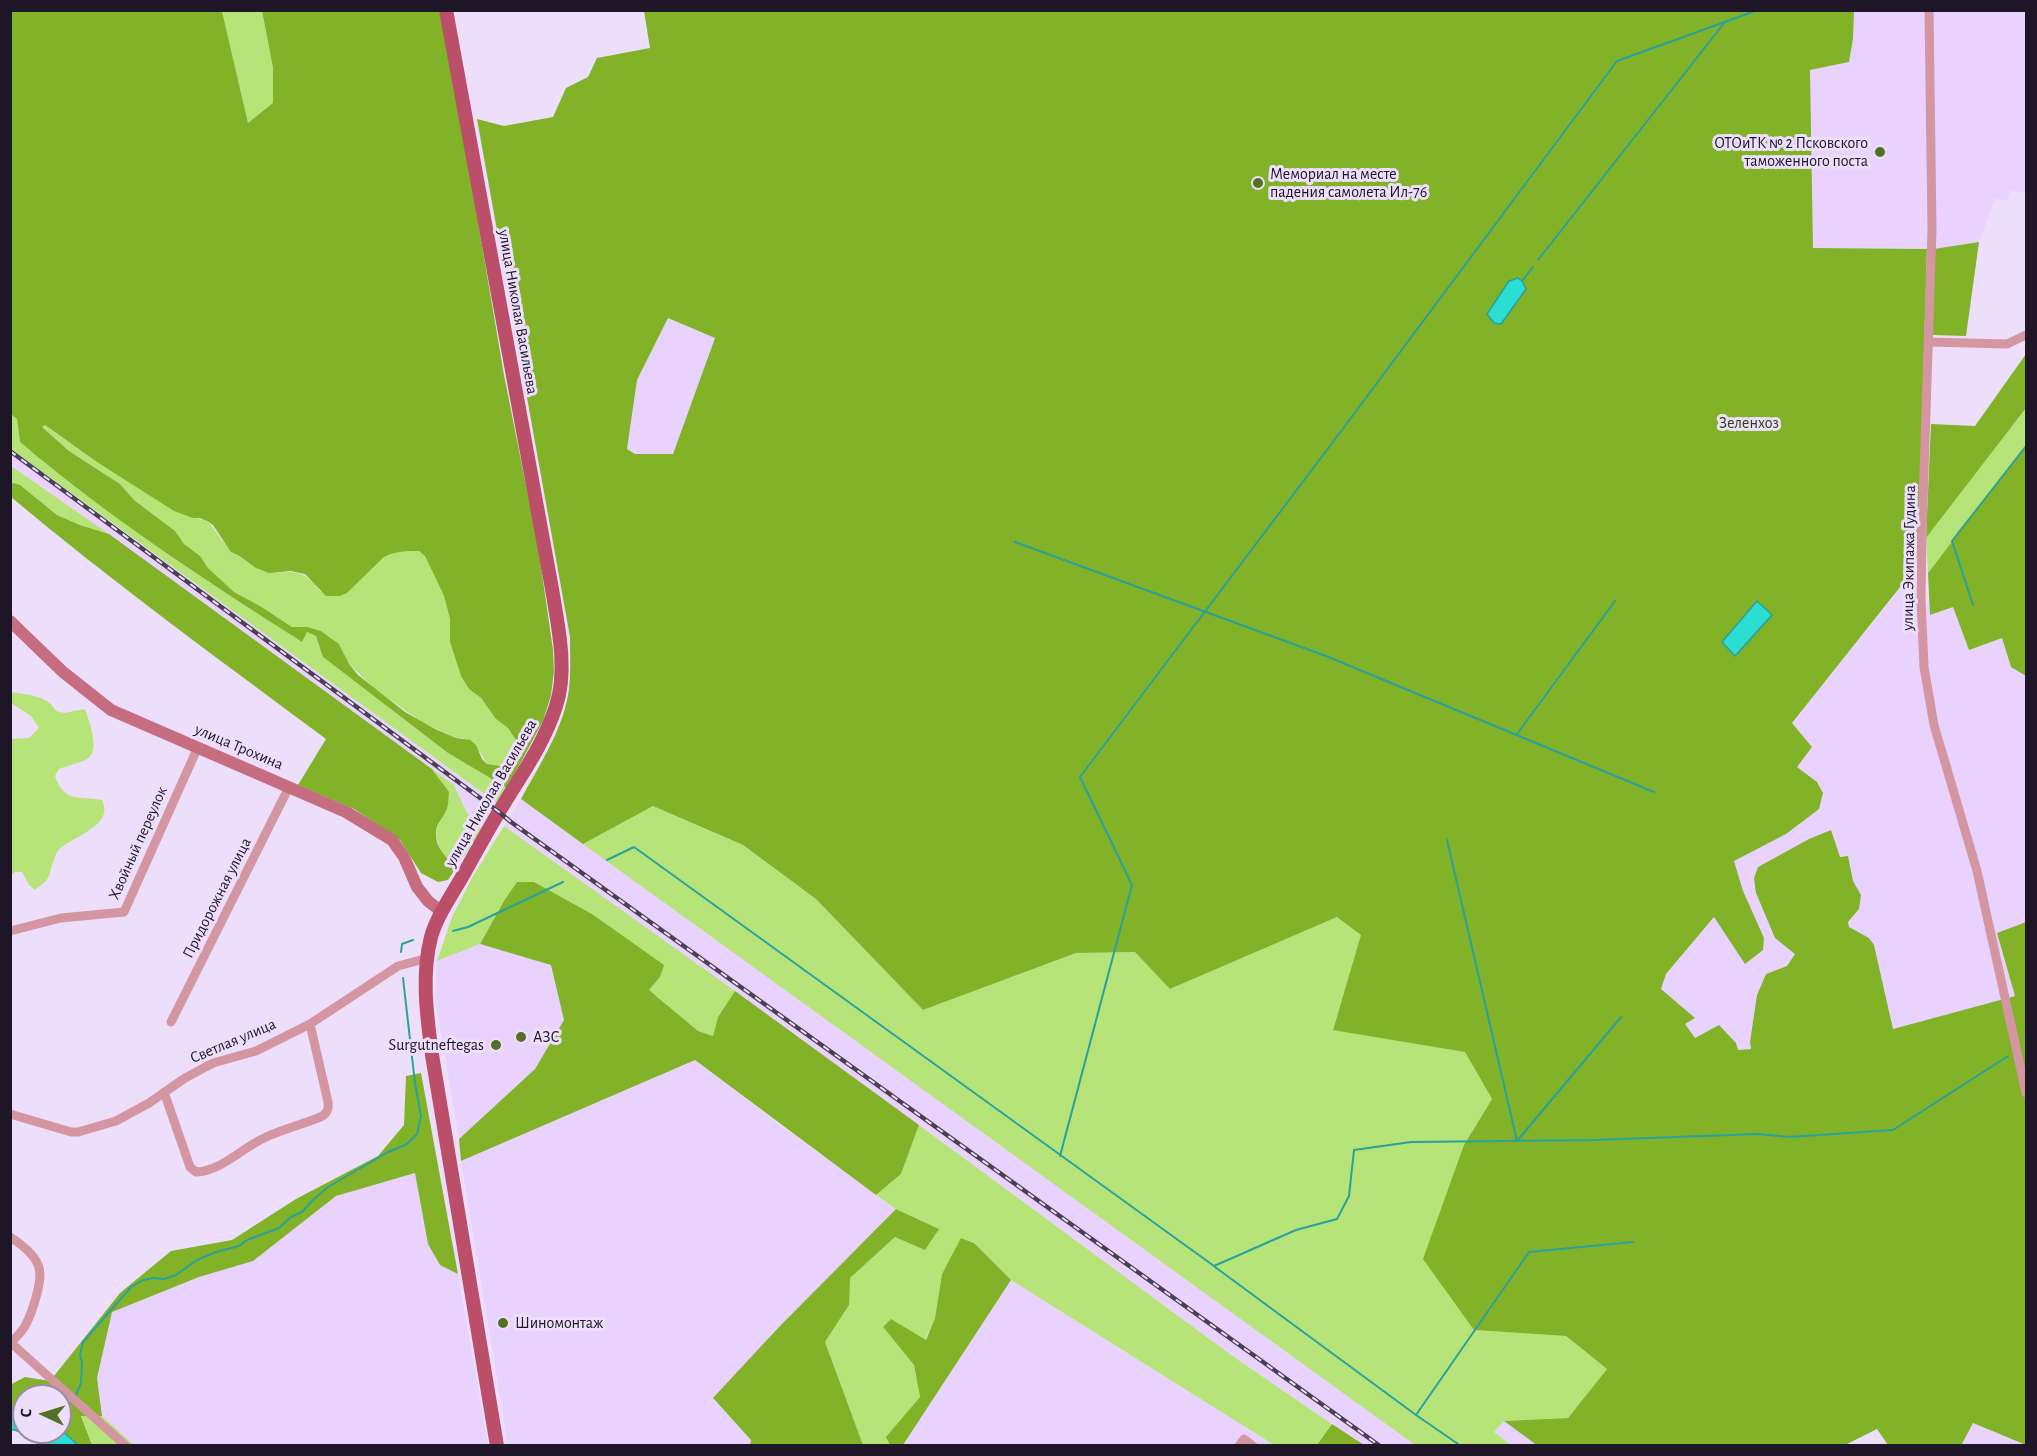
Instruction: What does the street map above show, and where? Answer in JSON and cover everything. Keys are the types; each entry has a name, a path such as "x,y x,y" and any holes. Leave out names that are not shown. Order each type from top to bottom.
{"main road":[{"name":"улица Николая Васильева","path":"446,10 559,638 560,685 556,705 542,741 442,912 431,937 425,992 432,1055 497,1446"}],"street":[{"name":"улица Экипажа Гудина","path":"1929,10 1932,230 1921,599 1928,693 1939,743 1977,870 2026,1093"},
{"path":"1928,342 2007,344 2026,335"},
{"name":"улица Трохина","path":"10,621 63,672 111,710 346,812 392,840 407,863 417,887 428,901 442,912"},
{"name":"Хвойный переулок","path":"10,931 61,918 124,912 198,747"},
{"name":"Придорожная улица","path":"171,1022 289,787"},
{"name":"Светлая улица","path":"10,1114 62,1130 78,1132 116,1121 213,1063 256,1051 309,1024 398,966 428,958"},
{"path":"164,1092 190,1167 195,1172 208,1171 266,1137 318,1118 328,1111 328,1102 309,1024"},
{"path":"10,1237 27,1251 40,1269 38,1286 26,1324 11,1343 126,1446"},
{"path":"1239,1446 1244,1439 1253,1446"}],"shaded area":[{"path":"222,11 262,11 273,68 273,104 248,123"},
{"path":"1854,11 2026,11 2026,193 2010,191 2008,200 1995,199 1979,242 1934,249 1813,248 1810,70 1849,62"},
{"path":"1518,278 1526,289 1501,324 1494,323 1487,314 1509,281"},
{"path":"668,318 715,338 673,454 635,454 627,449 637,380"},
{"path":"2026,408 2026,445 1928,573 1926,538"},
{"path":"11,414 17,418 20,442 53,470 122,522 302,642 307,632 317,636 323,657 448,753 507,788 498,804 11,449"},
{"path":"45,425 97,462 193,518 207,521 228,546 254,566 264,571 303,575 320,591 347,593 384,557 398,551 419,550 425,556 444,596 450,619 450,642 461,676 469,689 481,698 496,719 508,728 516,740 515,755 507,767 487,764 480,752 463,738 456,738 422,722 375,689 348,663 339,644 321,631 307,627 292,627 234,592 208,568 200,556 184,544 175,531 134,500 120,484 69,451 42,427"},
{"path":"10,449 498,804 482,829 467,813 454,785 11,465"},
{"path":"10,465 109,534 57,515 20,485 13,484 11,487"},
{"path":"1903,585 1929,607 1931,614 1953,607 2002,637 2011,667 2026,676 2026,922 1997,933 2015,996 1893,1029 1874,945 1869,938 1849,927 1848,922 1859,909 1861,895 1853,881 1848,856 1777,857 1758,867 1775,938 1796,954 1787,966 1766,974 1757,995 1751,1049 1738,1050 1695,1038 1684,1024 1694,1018 1661,989 1666,975 1714,917 1730,938 1743,891 1733,861 1786,834 1823,793 1817,782 1797,767 1812,747 1792,723"},
{"path":"1757,601 1772,615 1735,656 1722,642"},
{"path":"11,692 42,699 56,711 64,713 85,709 94,743 91,755 84,761 59,769 55,776 63,791 73,797 102,800 104,809 97,824 58,851 48,878 35,890 29,885 22,872 15,872 11,875 10,739 29,738 39,728 31,716 11,703"},
{"path":"432,769 454,785 467,813 482,829 454,871 438,843 437,829 448,801 443,784"},
{"path":"521,799 1415,1445 1364,1445 1234,1357 944,1143 504,826"},
{"path":"653,806 743,845 816,899 923,1010 1076,953 1136,952 1170,989 1337,917 1362,934 1333,1029 1465,1052 1492,1099 1464,1145 1474,1330 1566,1336 1607,1369 1568,1418 1504,1421 1494,1432 1511,1445 1415,1445 583,844"},
{"path":"504,826 735,991 718,1017 713,1036 698,1031 648,989 660,977 663,965 592,914 534,882 504,901 480,944 437,961 452,917 473,876"},
{"name":"Surgutneftegas","path":"480,944 551,965 564,1020 535,1069 459,1139 435,998 437,961"},
{"path":"695,1060 785,1129 896,1209 778,1328 713,1399 751,1440 750,1445 508,1445 461,1161"},
{"path":"919,1125 1234,1357 1332,1424 1317,1445 1274,1445 1011,1280 974,1243 962,1238 942,1274 935,1318 925,1340 892,1320 883,1327 914,1365 920,1397 887,1437 890,1445 863,1445 825,1342 849,1305 849,1279 895,1237 939,1229 896,1209 876,1195 901,1174"},
{"path":"415,1173 428,1244 440,1265 458,1274 488,1445 134,1445 102,1416 97,1378 111,1312 199,1277 253,1261 336,1196"},
{"path":"1011,1280 1274,1445 903,1446"},
{"path":"81,1415 102,1416 134,1445 92,1445"},
{"path":"1504,1421 1538,1445 1511,1445 1493,1432"},
{"path":"1973,1423 2025,1445 1958,1446 1962,1444"},
{"path":"72,1440 78,1445 40,1445 72,1444"}],"green space":[{"path":"11,11 222,11 248,123 273,103 273,68 262,11 442,11 504,375 538,546 553,650 554,671 551,695 543,721 507,788 448,753 323,657 316,636 307,632 302,642 122,522 53,470 20,442 17,419 11,414","holes":["45,425 97,462 174,511 207,521 213,525 231,552 256,568 269,573 291,571 305,574 326,596 340,596 347,593 384,557 397,552 419,551 425,556 444,596 450,619 450,642 461,676 469,689 481,698 496,719 508,728 516,740 515,755 507,767 487,764 482,759 476,745 470,740 456,738 435,729 405,712 358,675 349,664 339,644 321,631 307,627 292,627 234,592 208,568 200,556 184,544 175,531 134,500 120,484 69,451 42,427"]},
{"name":"Зеленхоз","path":"644,11 1854,11 1849,62 1810,70 1813,248 1927,249 1916,567 1792,723 1812,747 1797,767 1817,782 1823,793 1819,809 1786,834 1734,861 1743,891 1764,938 1763,950 1745,964 1714,917 1666,974 1661,989 1695,1018 1685,1024 1695,1038 1719,1025 1736,1043 1738,1050 1751,1049 1757,995 1766,974 1787,966 1795,954 1775,938 1756,893 1754,878 1758,867 1809,839 1831,830 1840,857 1848,856 1853,881 1861,895 1859,909 1848,922 1849,927 1869,938 1874,945 1893,1029 2015,996 1997,933 2026,922 2026,1445 1973,1423 1962,1444 1958,1446 1888,1445 1877,1429 1845,1445 1538,1446 1504,1421 1568,1418 1607,1369 1566,1336 1474,1330 1423,1259 1464,1145 1492,1099 1465,1052 1333,1030 1361,935 1337,917 1170,989 1135,952 1076,953 923,1010 816,899 743,845 653,806 583,844 521,799 550,746 562,718 569,689 570,637 477,119 504,126 553,117 566,88 588,77 597,58 650,48","holes":["668,318 715,338 673,454 635,454 627,449 637,380","1758,602 1736,656 1735,656 1722,642"]},
{"path":"1979,242 1966,336 1932,335 1934,249"},
{"path":"2026,354 2026,408 1926,538 1931,424 1975,426"},
{"path":"2026,445 2026,676 2011,667 2002,638 1969,650 1953,607 1930,615 1928,573"},
{"path":"13,483 20,485 57,515 109,534 432,769 449,792 447,809 436,832 438,846 454,871 448,880 438,882 421,873 400,840 354,809 298,785 326,739 49,529 11,497 10,487"},
{"path":"517,882 534,882 592,914 664,965 660,977 649,990 698,1031 713,1036 718,1017 735,991 919,1125 901,1174 876,1195 695,1060 461,1161 459,1139 535,1069 564,1020 551,965 480,944"},
{"path":"421,1073 458,1274 440,1265 428,1244 415,1173 336,1196 253,1261 199,1277 112,1312 97,1378 102,1416 81,1416 92,1445 78,1445 72,1440 72,1384 12,1384 11,1408 10,1385 25,1377 50,1381 120,1293 171,1251 232,1240 296,1199 378,1156 404,1125 406,1076"},
{"path":"896,1209 939,1229 925,1250 895,1237 850,1278 849,1305 825,1342 863,1445 750,1445 751,1440 713,1398 778,1328"},
{"path":"961,1238 974,1243 1011,1280 903,1445 890,1445 886,1437 920,1397 914,1365 883,1327 891,1319 926,1340 935,1318 942,1274"},
{"path":"1332,1424 1364,1445 1317,1445"}],"waterway":[{"path":"1060,1156 1132,885 1080,777 1617,61 1758,10"},
{"path":"1538,260 1725,22"},
{"path":"1522,281 1533,267"},
{"path":"1973,605 1952,541 2026,446"},
{"path":"1015,542 1326,656 1654,792"},
{"path":"1517,734 1615,601"},
{"path":"1447,840 1517,1141"},
{"path":"607,860 634,847 1214,1266 1296,1230 1337,1219 1349,1196 1354,1150 1411,1142 1594,1140 1758,1134 1789,1137 1893,1130 2008,1056"},
{"path":"453,931 468,927 563,882"},
{"path":"401,952 402,944 413,940"},
{"path":"76,1395 81,1383 80,1355 83,1342 131,1287 143,1280 164,1279 176,1275 197,1260 239,1246 247,1240 279,1228 291,1217 302,1212 328,1187 388,1152 407,1144 417,1134 421,1116 403,978"},
{"path":"1517,1141 1621,1017"},
{"path":"1215,1267 1416,1415 1529,1252 1633,1242"},
{"path":"1416,1415 1461,1446"}],"railway":[{"path":"10,451 511,822 1380,1446"}],"place":[{"name":"ОТОиТК № 2 Псковского таможенного поста","path":"1880,152"},
{"name":"Мемориал на месте падения самолета Ил-76","path":"1258,183"},
{"name":"АЗС","path":"521,1037"},
{"name":"Surgutneftegas","path":"496,1045"},
{"name":"Шиномонтаж","path":"503,1323"}]}
